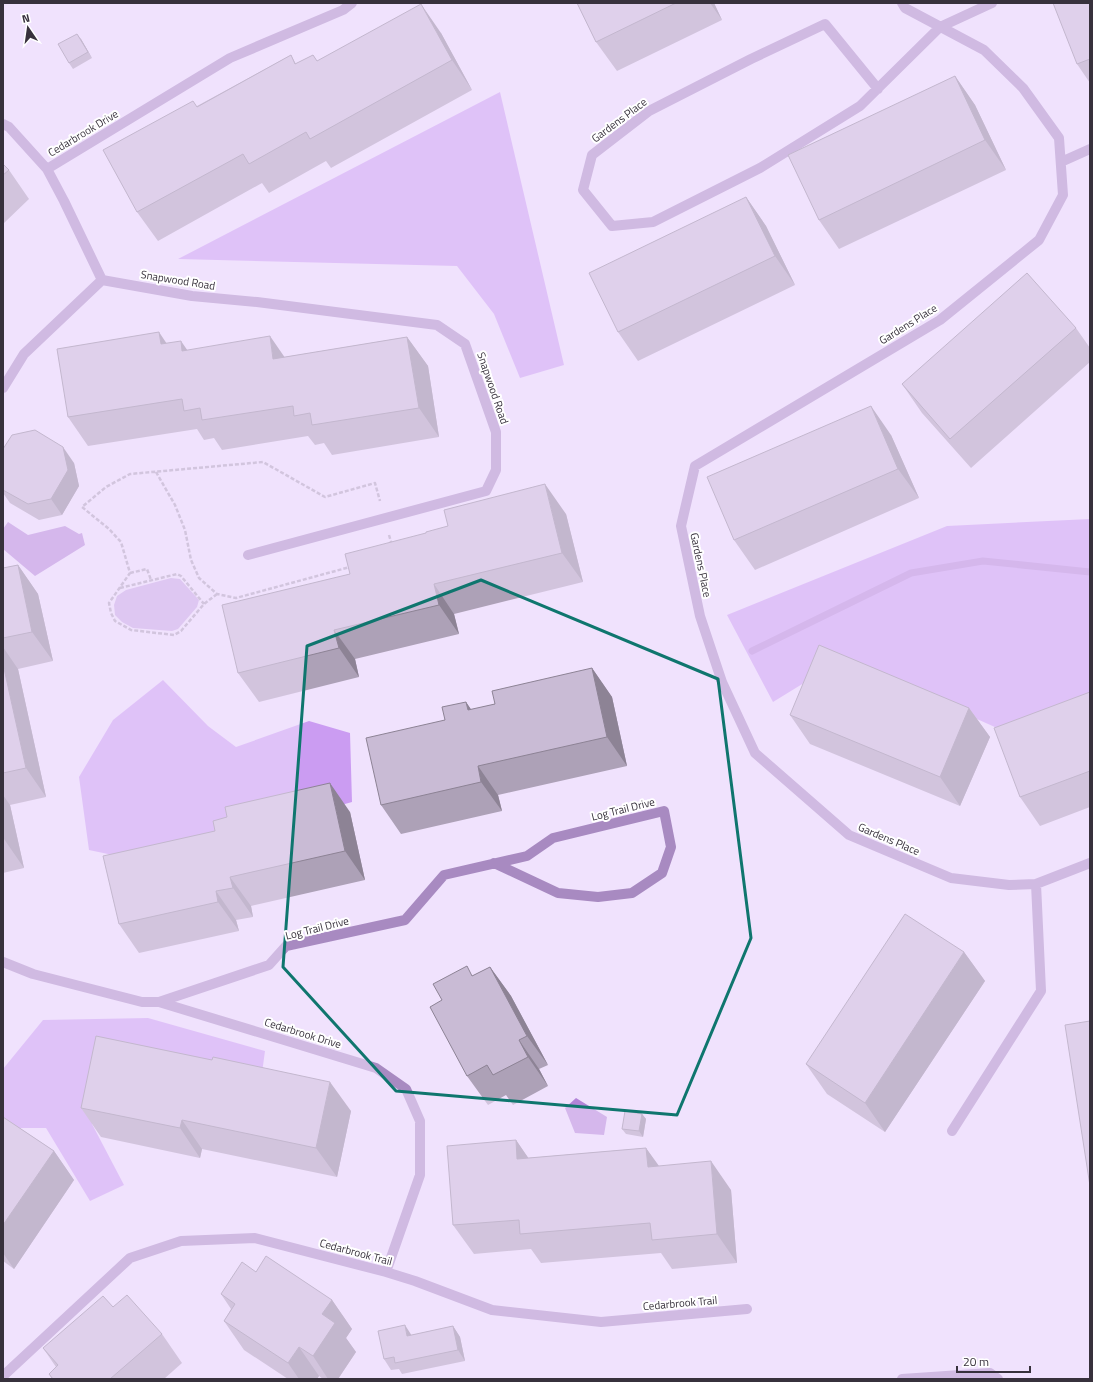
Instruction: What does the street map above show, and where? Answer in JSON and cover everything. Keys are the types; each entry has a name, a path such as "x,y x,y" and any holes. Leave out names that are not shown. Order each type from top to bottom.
{"street":[{"name":"Cedarbrook Drive","path":"102,280 47,169 230,58 343,10 352,3"},
{"name":"Gardens Place","path":"902,3 905,8 984,50 1023,88 1059,138 1063,195 1038,240 940,320 696,466 681,526 700,616 722,682 755,753 849,835 951,878 1009,885 1036,884 1090,863"},
{"name":"Gardens Place","path":"878,88 825,24 751,59 649,111 592,155 582,190 612,226 653,222 760,168 860,106 940,27 992,3"},
{"path":"3,124 9,127 47,169"},
{"path":"1061,162 1090,149"},
{"path":"3,388 24,354 102,280"},
{"name":"Snapwood Road","path":"102,280 192,296 257,302 437,325 465,344 496,432 496,470 486,491 248,555"},
{"name":"Log Trail Drive","path":"159,1002 269,965 286,946 404,920 444,875 527,856 553,838 664,811 671,848 662,873 632,893 598,897 558,893 494,864"},
{"path":"952,1131 1040,991 1036,884"},
{"name":"Cedarbrook Drive","path":"3,962 33,974 142,1002 159,1002 376,1068 406,1089 420,1121 420,1175 386,1272"},
{"name":"Cedarbrook Trail","path":"3,1376 130,1258 181,1241 255,1238 386,1272 415,1281 492,1310 601,1322 747,1309"},
{"path":"902,1379 990,1373 998,1379"}],"path":[{"path":"130,573 122,542 109,529 82,507 106,487 130,474 263,462 325,497 375,483 385,518"},
{"path":"151,580 147,570 130,573 109,603 111,613 115,621 131,630 174,635 181,631 204,604 217,594"},
{"path":"119,588 176,574 181,576 204,604"}],"highlighted area":[{"path":"481,580 718,679 751,938 677,1115 396,1091 283,967 307,646"}],"shaded area":[{"path":"500,92 564,365 520,378 494,314 457,266 178,259"},
{"path":"1090,519 1090,709 997,728 843,659 773,702 727,615 947,526"},
{"path":"8,522 28,535 65,526 79,534 82,533 85,545 35,576 3,549 3,529"},
{"path":"171,578 180,579 199,600 197,607 178,629 172,631 133,628 122,622 115,615 114,605 117,596 126,590"},
{"path":"163,680 208,726 236,747 309,721 350,733 352,802 141,861 89,850 79,777 113,720"},
{"path":"148,1018 265,1051 262,1073 92,1124 124,1185 90,1201 46,1128 19,1128 3,1143 3,1069 43,1020"},
{"path":"576,1098 607,1117 604,1135 575,1133 565,1108"}],"building":[{"path":"577,3 676,3 596,42"},
{"path":"1053,3 1090,3 1090,59 1077,64"},
{"path":"421,4 452,60 310,139 306,132 249,164 243,154 137,212 103,150 193,101 197,107 291,55 295,64 313,55 317,61"},
{"path":"77,34 88,52 69,63 58,44"},
{"path":"955,76 985,140 819,220 788,155"},
{"path":"3,164 9,170 3,175"},
{"path":"746,197 775,256 618,332 589,273"},
{"path":"1027,273 1076,328 950,439 902,384"},
{"path":"159,332 161,344 181,341 182,351 270,336 273,359 407,337 419,408 312,425 310,413 294,416 293,406 202,420 200,408 184,411 182,399 68,417 57,349"},
{"path":"871,406 898,469 734,540 707,477"},
{"path":"35,430 63,447 68,470 51,499 28,504 3,490 3,449 12,435"},
{"path":"545,484 562,553 434,584 439,605 334,630 339,648 238,673 222,605 350,574 345,554 448,526 444,510"},
{"path":"18,565 32,632 3,638 3,568"},
{"path":"819,645 969,708 940,777 790,715"},
{"path":"3,664 26,768 3,773"},
{"path":"592,668 607,737 478,766 481,782 381,805 366,738 445,720 442,707 466,702 468,710 495,704 492,691"},
{"path":"1090,692 1090,771 1020,797 994,728"},
{"path":"330,783 345,851 230,877 233,888 216,891 218,902 119,924 103,856 215,831 213,821 227,817 225,807"},
{"path":"905,914 964,952 865,1103 806,1064"},
{"path":"467,966 472,976 490,967 527,1036 519,1040 528,1057 493,1075 487,1065 467,1076 430,1007 442,1000 433,984"},
{"path":"1090,1021 1090,1186 1065,1025"},
{"path":"96,1036 212,1060 213,1057 330,1082 316,1148 182,1120 180,1128 81,1108"},
{"path":"625,1111 642,1114 639,1131 622,1129"},
{"path":"3,1117 54,1151 3,1225"},
{"path":"516,1140 517,1159 646,1148 648,1167 711,1161 717,1234 652,1240 650,1223 520,1234 519,1220 453,1225 447,1146"},
{"path":"266,1256 332,1300 322,1314 335,1323 313,1356 299,1347 288,1363 224,1321 235,1304 221,1294 242,1262 256,1272"},
{"path":"127,1295 162,1334 110,1379 53,1379 49,1374 58,1365 43,1348 103,1296 113,1307"},
{"path":"405,1325 407,1336 453,1326 458,1350 395,1363 394,1357 384,1359 378,1331"}],"waterway":[{"path":"752,651 911,573 983,561 1090,572"}]}
